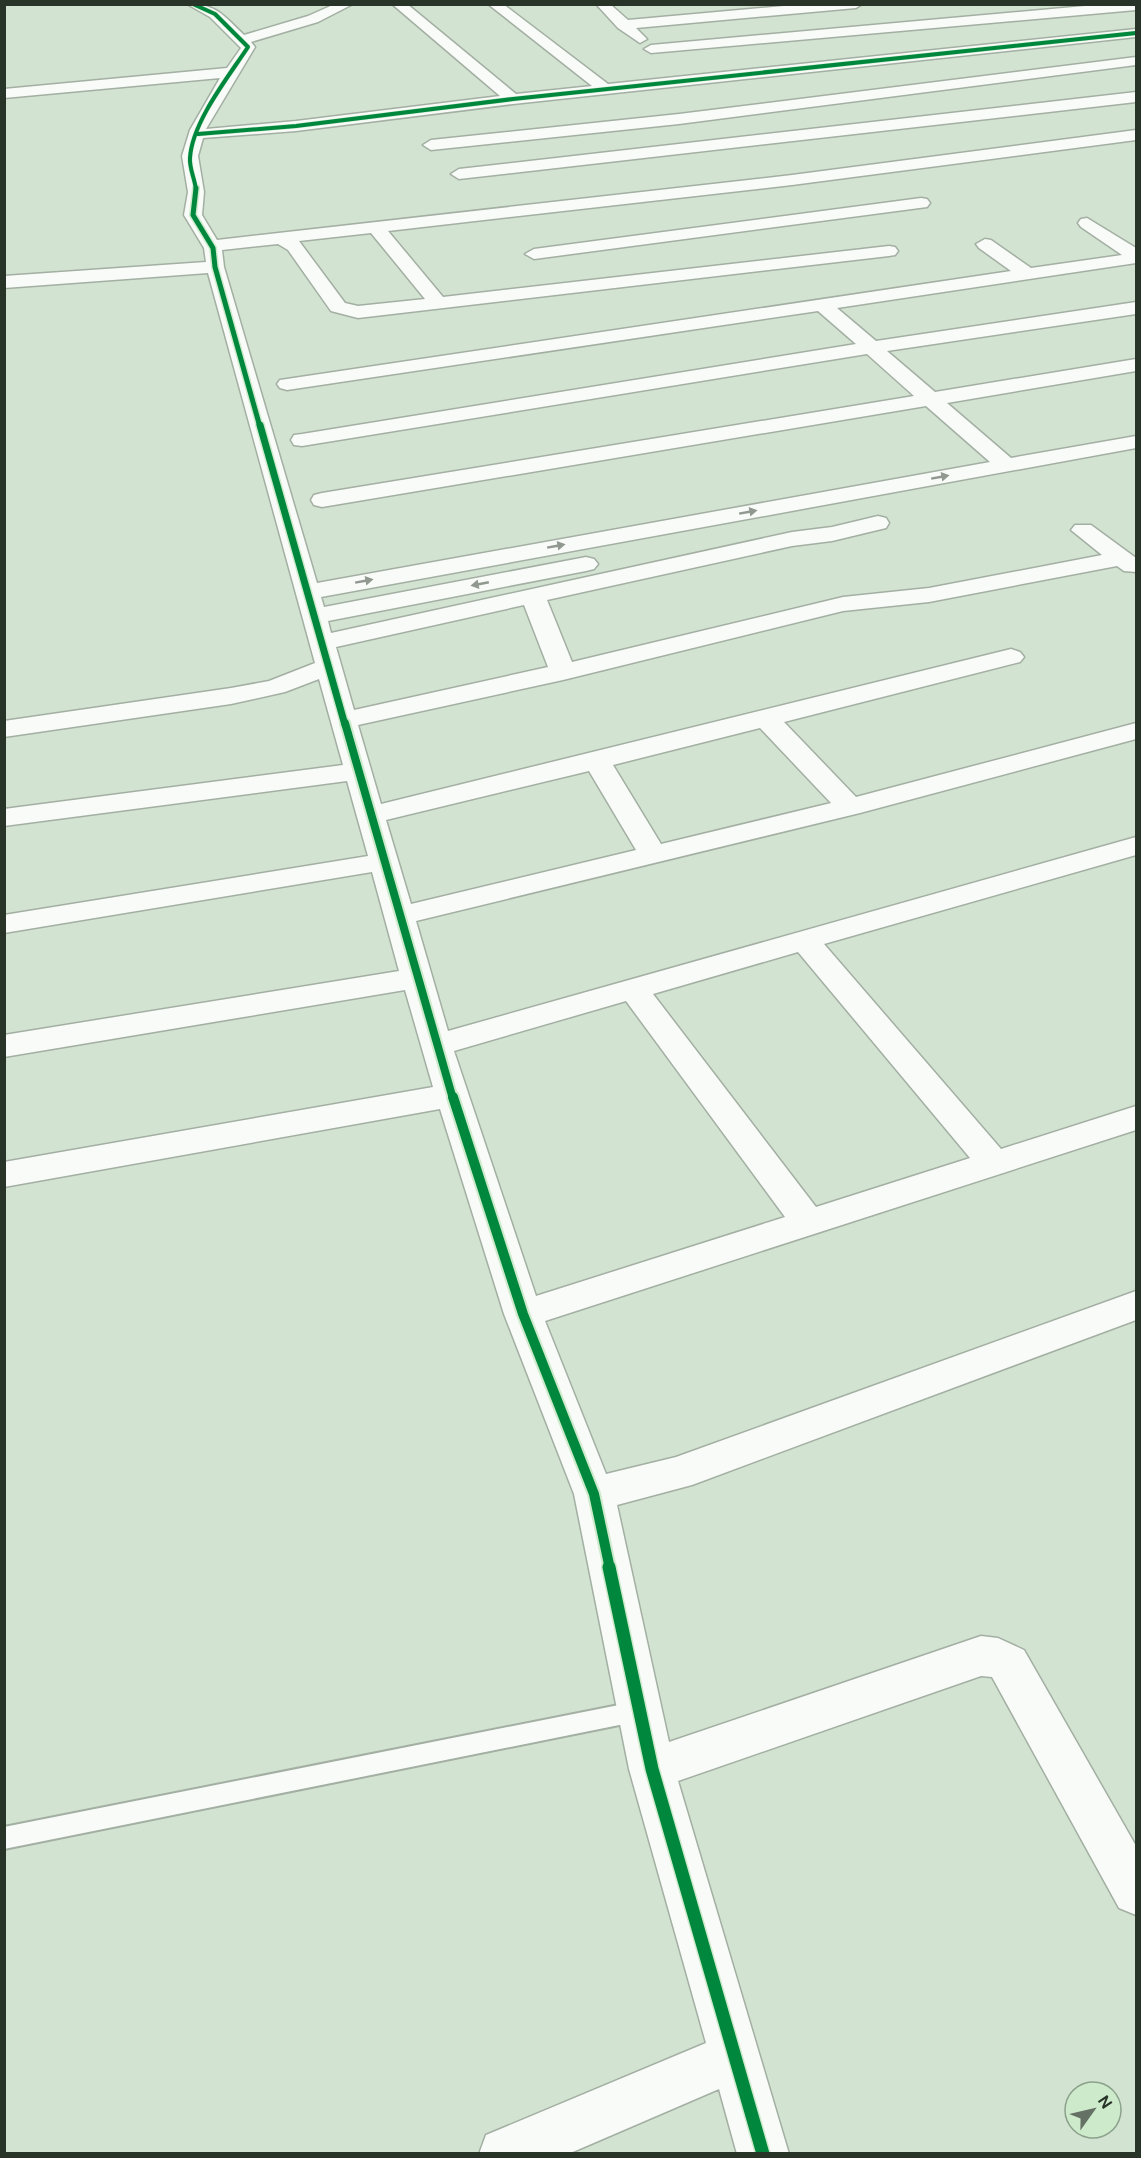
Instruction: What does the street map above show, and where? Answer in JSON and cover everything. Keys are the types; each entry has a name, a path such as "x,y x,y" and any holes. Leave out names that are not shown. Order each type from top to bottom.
{"street":[{"path":"193,4 215,14 248,47 198,134 190,156 196,192 192,212 214,257 317,630 436,1045 523,1314 594,1494 652,1769 763,2154"},
{"path":"241,40 295,15 313,19 347,4"},
{"path":"398,4 513,99"},
{"path":"494,4 605,89"},
{"path":"602,4 623,25 690,80"},
{"path":"623,25 856,4"},
{"path":"651,48 1137,6"},
{"path":"900,11 961,50"},
{"path":"198,134 397,115 513,99 1137,33"},
{"path":"564,288 459,174 450,170 431,145 679,119 1137,61"},
{"path":"820,68 934,135"},
{"path":"4,94 232,72"},
{"path":"459,174 1137,97"},
{"path":"4,282 214,257 284,239 869,170 1137,135"},
{"path":"954,146 973,156"},
{"path":"534,254 921,203 869,170"},
{"path":"1087,223 1137,257"},
{"path":"377,229 438,303"},
{"path":"284,239 294,246 338,307 358,312 889,251"},
{"path":"985,244 1027,274"},
{"path":"287,384 1137,257"},
{"path":"820,303 1006,465"},
{"path":"302,440 870,348 1137,308"},
{"path":"322,500 1137,365"},
{"path":"4,729 231,696 285,684 317,630 1006,465 1137,442"},
{"path":"317,630 929,497 1137,463"},
{"path":"317,630 533,596 878,523"},
{"path":"1083,530 1129,564"},
{"path":"343,720 563,672 843,604 929,595 1129,564"},
{"path":"533,596 563,672"},
{"path":"370,815 597,761 1011,657"},
{"path":"765,718 850,807"},
{"path":"399,916 652,853 850,807 1137,730"},
{"path":"597,761 652,853"},
{"path":"4,818 357,771"},
{"path":"436,1045 1137,846"},
{"path":"4,924 383,862"},
{"path":"804,940 994,1163"},
{"path":"4,1046 417,978"},
{"path":"633,989 808,1222"},
{"path":"4,1175 452,1095"},
{"path":"523,1314 1137,1118"},
{"path":"594,1494 678,1473 1137,1305"},
{"path":"652,1769 981,1656 998,1658 1009,1664 1136,1888"},
{"path":"505,2154 735,2056"}],"lane":[{"path":"4,1838 640,1711"}],"cycle path":[{"path":"193,4 215,14 248,47 205,115 192,144 190,160 196,192 193,215 198,227 213,248 215,267 436,1045 523,1314 594,1494 652,1769 763,2154"},
{"path":"198,134 296,126 513,99 1136,33"}]}
